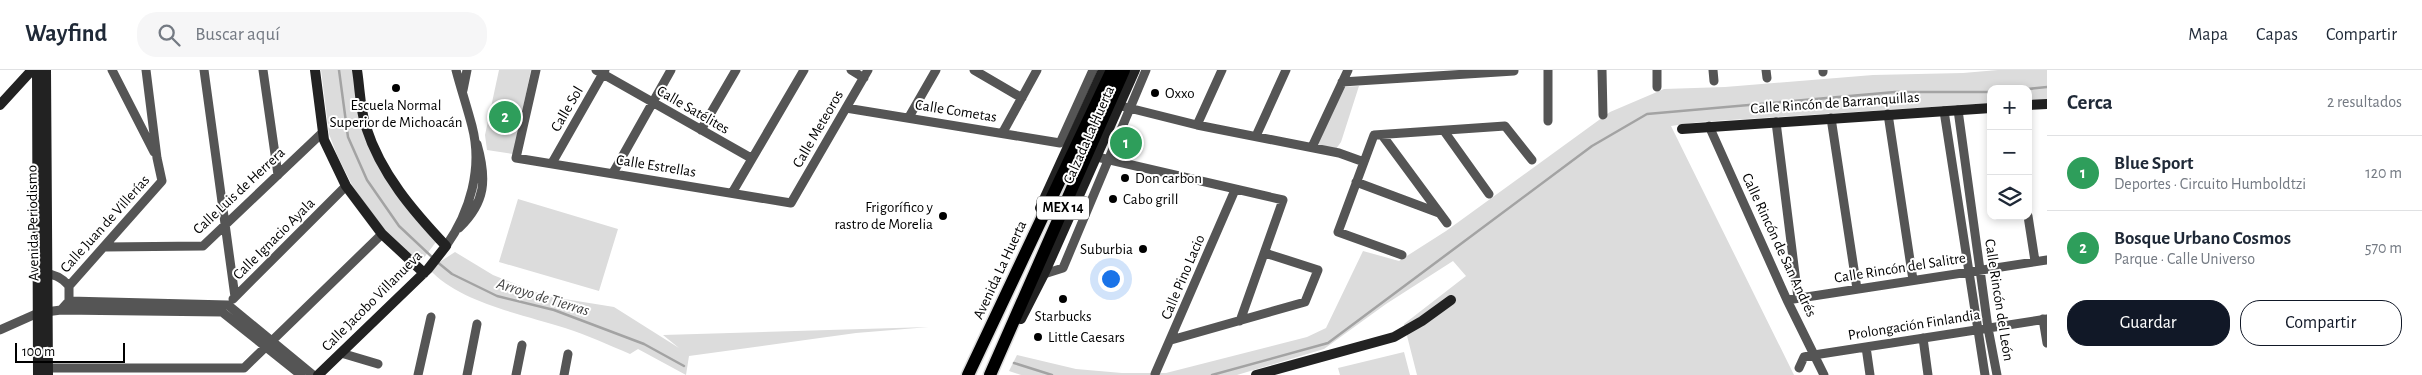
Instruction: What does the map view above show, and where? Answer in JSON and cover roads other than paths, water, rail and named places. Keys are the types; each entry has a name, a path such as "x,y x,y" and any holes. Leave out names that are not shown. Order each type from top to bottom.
{"main road":[{"name":"Avenida La Huerta","path":"992,374 1002,345 1109,102 1114,75"},
{"name":"Avenida La Huerta","path":"968,375 1000,307 1109,102"}],"street":[{"path":"0,105 32,70"},
{"name":"Avenida Periodismo","path":"37,70 43,274"},
{"name":"Avenida Periodismo","path":"38,375 43,313 46,70"},
{"name":"Calle Juan de Villerías","path":"69,286 162,181 157,158 112,70"},
{"path":"146,70 157,158"},
{"path":"204,70 235,297"},
{"path":"263,70 278,175"},
{"path":"315,70 324,140 346,186 382,234 426,271"},
{"path":"357,70 365,125 387,173 412,210 444,249 457,230 472,215 482,196 479,178 481,157 456,70"},
{"path":"462,95 467,70"},
{"name":"Calle Estrellas","path":"536,70 516,158 791,203"},
{"path":"613,173 671,70"},
{"path":"701,130 736,70"},
{"path":"732,193 804,70"},
{"path":"851,70 866,74"},
{"path":"909,118 936,70"},
{"path":"974,70 1022,98"},
{"path":"1002,132 1037,70"},
{"name":"Calzada La Huerta","path":"1044,274 1063,268 1146,70"},
{"path":"1197,125 1222,70"},
{"path":"1256,136 1286,70"},
{"path":"1312,147 1348,70"},
{"path":"1548,70 1548,121"},
{"path":"1602,70 1603,115"},
{"path":"1656,70 1658,87"},
{"path":"1713,70 1714,81"},
{"name":"Calle Satélites","path":"602,71 652,102 751,158"},
{"name":"Calle Sol","path":"552,163 602,71"},
{"path":"1342,82 1514,71"},
{"name":"Calle Meteoros","path":"791,203 866,74"},
{"name":"Calle Cometas","path":"846,108 1060,143 1114,75"},
{"name":"Calzada La Huerta","path":"1000,307 1005,285 1114,75"},
{"path":"1109,102 1197,125 1312,147 1364,162"},
{"name":"Calzada La Huerta","path":"1002,345 1014,330 1044,274 1097,157 1109,102"},
{"path":"2032,105 2047,104"},
{"name":"Calle Rincón de Barranquillas","path":"1682,128 1987,108"},
{"name":"Calle Rincón del León","path":"1944,110 1985,375"},
{"name":"Calle Rincón del León","path":"1958,110 1988,328 1997,375"},
{"path":"1888,114 1913,280"},
{"path":"1831,118 1857,289"},
{"path":"1776,122 1798,298"},
{"path":"1402,255 1338,232 1374,135 1505,126 1532,160"},
{"name":"Calle Rincón de San Andrés","path":"1709,126 1787,300 1824,375"},
{"path":"1444,131 1489,194"},
{"name":"Calle Luis de Herrera","path":"105,247 203,246 323,132"},
{"path":"1382,135 1447,223"},
{"path":"1097,157 1107,161 1283,200 1240,321"},
{"path":"1356,182 1439,213"},
{"name":"Calle Ignacio Ayala","path":"225,308 346,186"},
{"name":"Calle Pino Lacio","path":"1155,374 1235,190"},
{"path":"2029,220 2036,261"},
{"path":"48,372 244,368 382,234"},
{"name":"Calle Jacobo Villanueva","path":"318,375 426,271 444,249"},
{"path":"1171,340 1305,302 1318,270 1265,253"},
{"name":"Calle Rincón del Salitre","path":"1787,300 2047,260"},
{"name":"Calle Juan de Villerías","path":"43,274 61,277 69,286 69,301"},
{"path":"1256,375 1394,337 1422,321 1451,300"},
{"path":"61,310 69,301 225,308 313,375"},
{"path":"0,330 43,313 61,310 225,308"},
{"name":"Avenida Periodismo","path":"43,313 48,372"},
{"path":"418,375 430,317"},
{"path":"2045,319 2047,343"},
{"name":"Prolongación Finlandia","path":"1814,355 2045,319"},
{"path":"468,375 477,324"},
{"path":"1922,338 1928,375"},
{"path":"269,343 301,375"},
{"path":"516,375 522,345"},
{"path":"1866,347 1870,375"},
{"path":"341,353 378,364"},
{"path":"564,375 568,354"},
{"path":"1799,368 1804,358 1814,355"}],"waterway":[{"name":"Arroyo de Tierras","path":"339,70 348,137 367,180 399,226 432,257"},
{"path":"2032,89 2047,87"},
{"path":"1212,375 1328,343 1592,146 1647,114 1895,92 1987,92"},
{"name":"Arroyo de Tierras","path":"436,261 452,274 497,296 554,310 644,344 684,366"},
{"path":"1014,363 1052,375"}],"place":[{"name":"Escuela Normal Superior de Michoacán","path":"396,88"},
{"name":"Oxxo","path":"1155,93"},
{"name":"Bosque Urbano Cosmos","path":"505,117"},
{"name":"Blue Sport","path":"1126,143"},
{"name":"Don carbon","path":"1125,178"},
{"name":"Cabo grill","path":"1113,199"},
{"name":"Frigorífico y rastro de Morelia","path":"943,216"},
{"name":"Suburbia","path":"1143,249"},
{"name":"Starbucks","path":"1063,299"},
{"name":"Little Caesars","path":"1038,337"}]}
